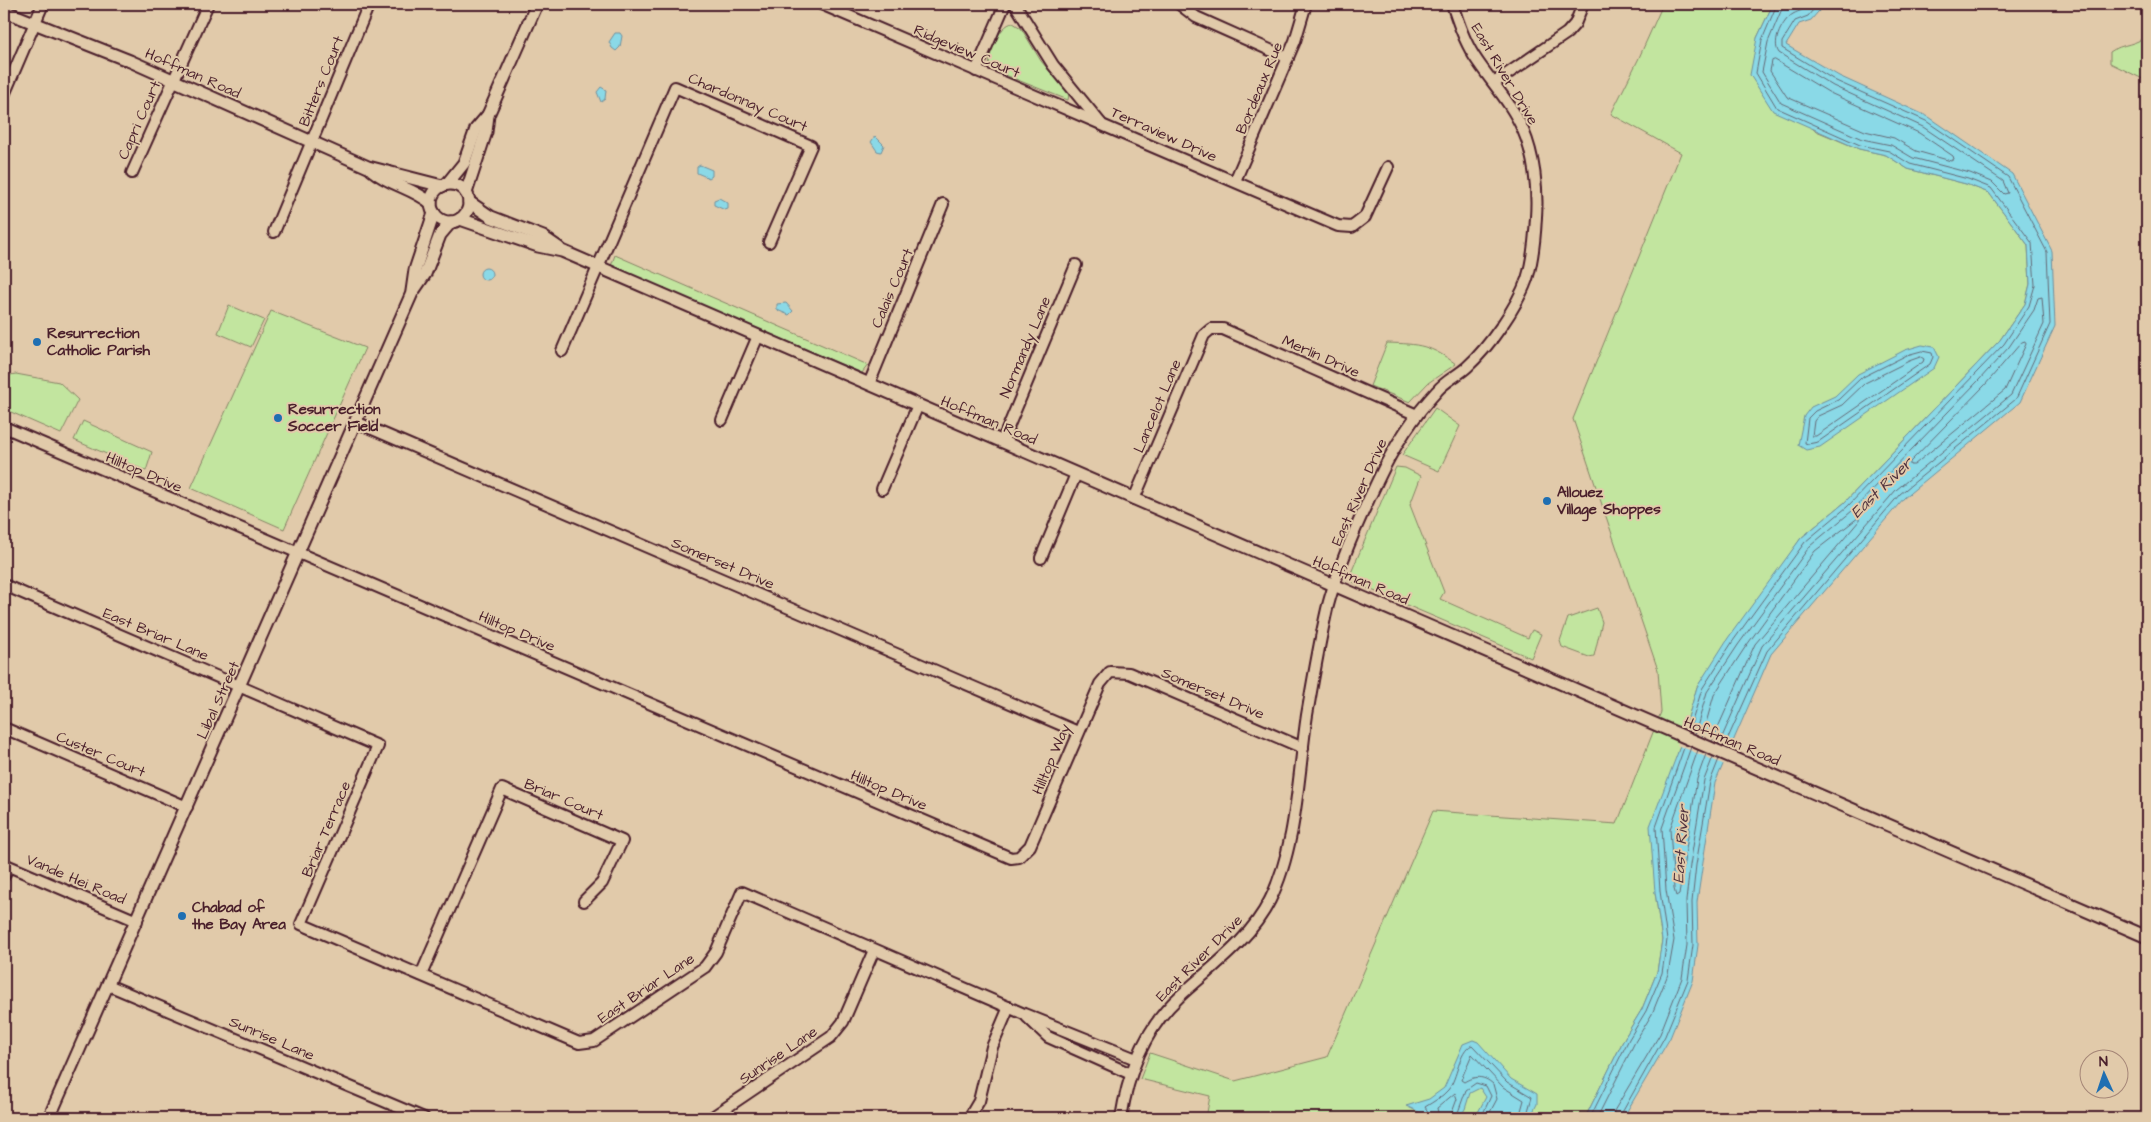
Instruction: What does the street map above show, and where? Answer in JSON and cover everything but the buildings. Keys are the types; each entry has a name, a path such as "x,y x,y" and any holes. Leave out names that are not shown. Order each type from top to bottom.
{"street":[{"path":"4,95 43,4"},
{"path":"174,80 208,4"},
{"name":"Bitters Court","path":"274,232 369,4"},
{"path":"488,115 486,132 468,197 467,212 456,220 441,220 432,208 434,192 445,185 464,163 476,129 488,115 538,4"},
{"name":"Ridgeview Court","path":"821,4 1102,125"},
{"path":"976,71 1005,4"},
{"name":"Terraview Drive","path":"1015,4 1031,32 1054,65 1102,125 1338,226 1352,227 1365,217 1388,167"},
{"path":"1179,4 1196,17 1288,58"},
{"name":"Bordeaux Rue","path":"1235,182 1288,58 1306,4"},
{"name":"East River Drive","path":"1121,1118 1136,1059 1167,1010 1237,945 1263,915 1279,883 1288,847 1302,748 1327,610 1334,586 1378,480 1400,438 1417,415 1439,388 1466,368 1487,346 1526,280 1536,214 1531,153 1522,129 1494,83 1474,55 1458,25 1452,4"},
{"path":"1494,83 1567,33 1575,24 1583,4"},
{"name":"Hoffman Road","path":"4,11 174,80 368,167 445,185"},
{"name":"Capri Court","path":"132,173 174,80"},
{"name":"Chardonnay Court","path":"598,266 675,87 811,146 769,242"},
{"name":"Hoffman Road","path":"368,167 385,180 418,192 432,208"},
{"path":"445,185 458,186 468,197"},
{"name":"Hoffman Road","path":"468,197 491,218 543,237 562,251"},
{"name":"Calais Court","path":"869,384 943,204"},
{"name":"Libal Street","path":"412,293 415,270 432,208"},
{"name":"Hoffman Road","path":"456,220 538,246 562,251 598,266 2147,937"},
{"name":"Libal Street","path":"49,1118 412,293 425,274 440,235 456,220"},
{"name":"Normandy Lane","path":"1002,442 1076,265"},
{"path":"562,351 598,266"},
{"name":"Merlin Drive","path":"1211,329 1223,329 1417,415"},
{"name":"Lancelot Lane","path":"1134,498 1204,335 1211,329"},
{"path":"722,420 758,336"},
{"path":"882,489 918,405"},
{"name":"Somerset Drive","path":"356,422 1078,732"},
{"name":"Hilltop Drive","path":"4,427 1003,856 1019,857"},
{"path":"1041,558 1076,474"},
{"name":"East Briar Lane","path":"4,585 378,746"},
{"name":"Somerset Drive","path":"1110,672 1129,673 1302,748"},
{"name":"Hilltop Way","path":"1019,857 1030,846 1100,684 1110,672"},
{"name":"Custer Court","path":"4,728 187,807"},
{"name":"Briar Terrace","path":"301,924 378,746"},
{"name":"Briar Court","path":"421,975 502,789 622,841 602,883 584,901"},
{"name":"Vande Hei Road","path":"5,868 137,921"},
{"name":"East Briar Lane","path":"301,924 584,1044 594,1041 705,967 716,952 742,892 1024,1014 1136,1059"},
{"name":"Sunrise Lane","path":"711,1118 835,1033 842,1022 874,950"},
{"name":"Sunrise Lane","path":"108,984 424,1118"},
{"path":"968,1118 979,1101 991,1052 1009,1007"},
{"name":"East Briar Lane","path":"1024,1014 1048,1037 1131,1074"}],"green space":[{"path":"1663,4 1773,4 1757,38 1814,130 1859,149 1886,155 1908,169 1966,184 1989,193 2028,245 2030,284 2025,304 2000,340 1844,503 1801,538 1697,687 1678,752 1655,892 1662,940 1657,972 1642,1009 1625,1037 1585,1118 1206,1118 1210,1096 1140,1079 1150,1053 1235,1081 1327,1057 1433,811 1617,824 1661,712 1658,670 1573,419 1681,153 1611,114"},
{"path":"1013,23 1021,28 1041,61 1069,94 1068,100 995,71 990,67 990,55 995,41 1003,29"},
{"path":"2147,34 2147,81 2110,63 2110,52 2135,43"},
{"path":"615,255 868,365 862,373 611,266"},
{"path":"229,305 264,320 251,347 218,333"},
{"name":"Resurrection Soccer Field","path":"271,311 365,348 284,529 191,488"},
{"path":"1387,343 1416,345 1431,349 1456,364 1428,383 1410,402 1370,386"},
{"path":"16,374 59,382 78,400 61,434 4,409 4,376"},
{"path":"1435,408 1460,426 1439,471 1402,455"},
{"path":"83,421 152,452 146,471 74,440"},
{"path":"1396,467 1405,468 1421,476 1410,505 1444,592 1440,599 1528,638 1532,630 1541,634 1531,658 1348,580"},
{"path":"1597,608 1602,622 1594,656 1589,657 1562,647 1560,641 1568,618"}],"water":[{"name":"East River","path":"1773,4 1825,4 1811,20 1799,24 1786,45 1839,76 1929,117 2012,174 2052,251 2055,326 2020,402 1904,498 1771,654 1715,783 1697,902 1698,945 1693,981 1670,1038 1623,1118 1585,1118 1625,1037 1642,1009 1657,972 1662,940 1655,892 1650,826 1678,752 1697,687 1728,638 1801,538 1844,503 2000,340 2025,304 2030,284 2028,245 1989,193 1966,184 1908,169 1886,155 1859,149 1773,111 1750,75 1757,38"},
{"path":"615,33 620,33 622,36 620,47 616,51 609,42"},
{"path":"601,87 606,90 605,99 601,102 597,92"},
{"path":"875,136 884,145 881,152 877,151 871,142"},
{"path":"700,165 712,170 712,176 709,178 697,173 697,167"},
{"path":"719,198 728,203 728,209 725,210 714,205 714,200"},
{"path":"486,268 492,274 486,280 480,274"},
{"path":"786,303 793,311 789,315 777,310 777,304"},
{"path":"1922,345 1934,347 1939,357 1934,368 1820,447 1806,450 1798,445 1804,416 1811,407 1835,396 1858,374 1905,350"},
{"path":"1473,1040 1478,1042 1511,1079 1537,1094 1537,1104 1530,1118 1475,1118 1486,1097 1480,1088 1470,1093 1465,1109 1459,1118 1431,1118 1406,1106 1429,1099 1444,1088 1463,1044"}],"pier":[{"path":"1684,724 1733,745 1725,765 1677,745"}],"place":[{"name":"Resurrection Catholic Parish","path":"37,342"},
{"name":"Resurrection Soccer Field","path":"278,418"},
{"name":"Allouez Village Shoppes","path":"1547,501"},
{"name":"Chabad of the Bay Area","path":"182,916"}]}
